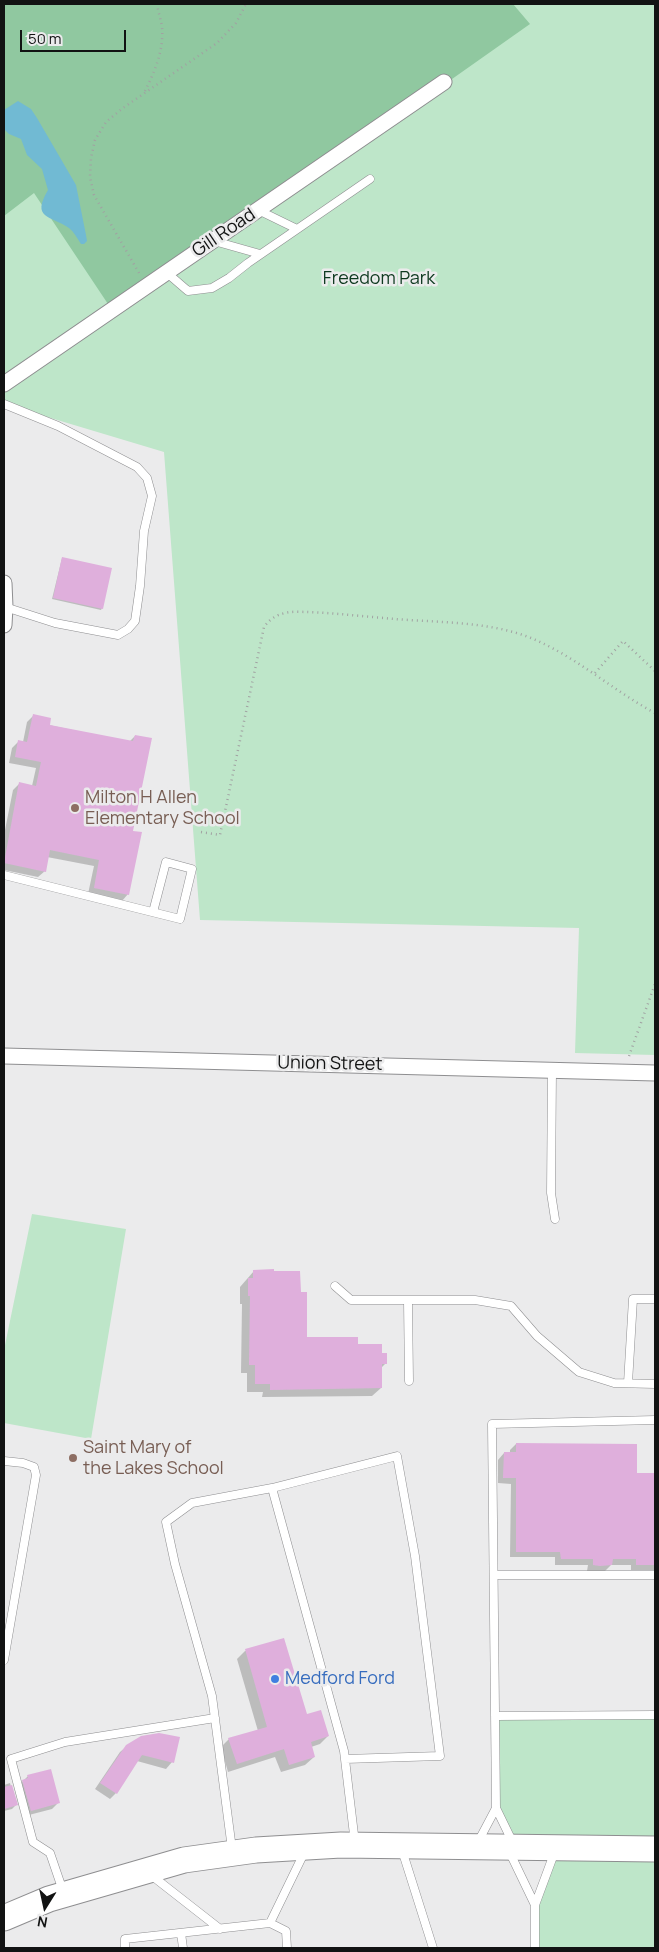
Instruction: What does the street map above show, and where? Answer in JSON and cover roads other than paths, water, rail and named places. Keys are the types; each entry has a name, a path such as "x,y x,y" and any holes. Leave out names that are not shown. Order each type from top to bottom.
{"highway":[{"path":"4,1918 64,1894 184,1860 233,1854 307,1847 356,1845 655,1849"}],"street":[{"name":"Gill Road","path":"4,384 444,82"},
{"path":"4,583 4,625"},
{"name":"Union Street","path":"4,1056 655,1073"}],"lane":[{"path":"166,272 188,292 212,288 370,179"},
{"path":"258,210 297,228"},
{"path":"212,241 260,254"},
{"path":"4,404 58,426 137,467 147,478 152,496 144,531 135,621 128,629 118,636 55,623 5,607"},
{"path":"4,876 180,919 192,869 166,862 153,912"},
{"path":"552,1070 551,1193 555,1219"},
{"path":"335,1286 350,1300 475,1300 510,1306 537,1336 579,1372 614,1383 655,1384"},
{"path":"628,1383 633,1299 655,1299"},
{"path":"408,1301 409,1381"},
{"path":"536,1948 535,1906 496,1808 492,1424 655,1420"},
{"path":"233,1854 212,1696 175,1564 166,1522 192,1504 272,1488 397,1456 415,1556 440,1756 345,1759"},
{"path":"4,1462 23,1463 34,1467 36,1475 4,1660"},
{"path":"272,1488 345,1759 356,1845"},
{"path":"494,1575 655,1575"},
{"path":"495,1716 655,1715"},
{"path":"64,1894 50,1853 33,1842 11,1759 65,1742 215,1718"},
{"path":"475,1846 496,1808"},
{"path":"401,1845 433,1948"},
{"path":"270,1923 307,1847"},
{"path":"535,1906 556,1848"},
{"path":"146,1871 220,1929"},
{"path":"125,1948 125,1939 270,1923 286,1931 287,1948"},
{"path":"181,1933 183,1948"}],"water":[{"path":"18,101 31,109 76,185 87,241 84,244 81,244 69,228 45,215 42,211 43,199 48,190 42,169 27,155 21,139 9,134 4,129 4,110"}],"place":[{"name":"Milton H Allen Elementary School","path":"75,808"},
{"name":"Saint Mary of the Lakes School","path":"73,1458"},
{"name":"Medford Ford","path":"275,1679"}],"park label":[{"name":"Freedom Park","path":"379,279"}]}
